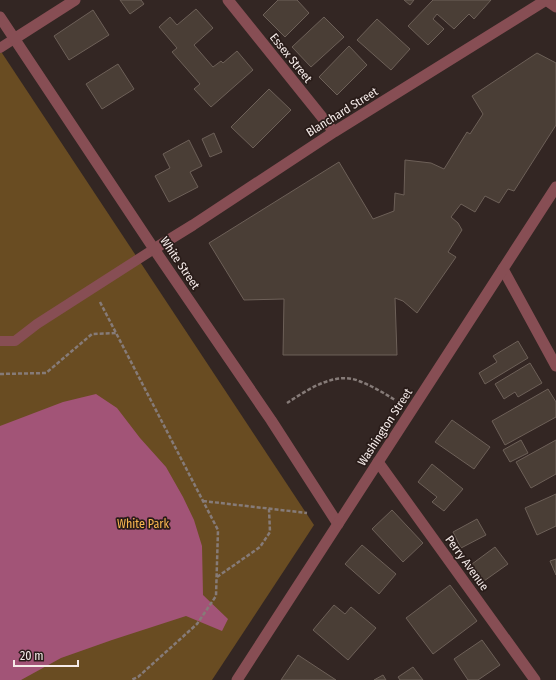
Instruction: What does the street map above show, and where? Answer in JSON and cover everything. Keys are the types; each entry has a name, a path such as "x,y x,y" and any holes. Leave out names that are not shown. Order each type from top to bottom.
{"street":[{"path":"14,38 75,0"},
{"name":"Essex Street","path":"228,0 334,132"},
{"path":"546,0 556,7"},
{"name":"Blanchard Street","path":"154,249 334,132 546,0"},
{"name":"White Street","path":"0,17 154,249 271,420 338,524"},
{"name":"Washington Street","path":"236,680 556,187"},
{"path":"503,269 556,366"},
{"name":"Perry Avenue","path":"378,462 535,680"}],"lane":[{"path":"0,48 14,38"},
{"path":"0,341 15,341 37,324 154,249"}],"path":[{"path":"96,286 116,333 218,530 216,596 196,624 138,677 131,680"},
{"path":"0,374 46,373 92,334 116,333"},
{"path":"287,403 318,384 339,379 358,380 395,400"},
{"path":"203,500 307,513"},
{"path":"216,578 260,547 270,532 269,509"}],"green space":[{"name":"White Park","path":"0,50 314,525 212,680 0,680"}],"shaded area":[{"path":"96,394 117,408 140,438 166,467 194,520 202,546 203,595 228,619 222,631 186,616 61,658 21,680 0,680 0,426 63,402"}],"building":[{"path":"120,0 141,0 144,4 130,14"},
{"path":"278,0 297,0 309,13 285,37 263,15"},
{"path":"404,0 414,0 410,5"},
{"path":"433,0 491,0 474,19 469,14 454,29 437,14 433,19 444,29 428,45 408,26"},
{"path":"196,9 213,28 194,45 213,67 221,61 223,63 237,51 253,70 211,107 194,89 200,84 172,52 177,48 159,27 170,17 177,25"},
{"path":"93,10 109,35 69,60 54,36"},
{"path":"324,17 344,37 311,67 292,47"},
{"path":"377,19 410,49 391,70 357,40"},
{"path":"349,46 367,65 337,95 319,77"},
{"path":"537,53 556,63 556,125 514,191 508,189 499,203 485,196 475,212 461,204 451,217 458,223 462,230 448,252 456,257 417,313 403,301 395,298 397,355 283,355 284,299 244,300 209,243 339,162 373,219 394,211 395,193 404,195 405,160 431,163 444,169 467,132 470,134 483,114 472,96"},
{"path":"118,64 134,89 102,109 86,84"},
{"path":"269,89 291,110 253,148 231,127"},
{"path":"214,133 222,152 210,157 202,139"},
{"path":"189,140 202,166 190,172 198,187 169,202 155,176 170,168 163,154"},
{"path":"518,341 528,358 485,384 479,373 497,362 493,356"},
{"path":"530,363 542,383 518,397 515,392 504,399 495,384"},
{"path":"548,389 556,402 556,417 505,445 492,421"},
{"path":"452,420 490,447 474,469 435,442"},
{"path":"521,440 528,453 510,462 503,450"},
{"path":"556,440 556,474 531,488 516,462"},
{"path":"432,464 463,489 444,511 432,502 437,497 418,482"},
{"path":"556,494 556,526 537,535 525,508"},
{"path":"392,510 423,543 403,562 372,529"},
{"path":"477,519 486,535 461,548 453,532"},
{"path":"362,545 396,574 379,594 345,564"},
{"path":"495,547 508,564 484,581 472,564"},
{"path":"556,559 556,575 550,561"},
{"path":"450,585 477,621 433,654 406,618"},
{"path":"334,605 345,614 351,607 376,628 348,660 313,630"},
{"path":"482,640 500,665 478,680 468,680 454,659"},
{"path":"298,655 336,680 281,680"},
{"path":"413,667 423,680 400,680 398,677"},
{"path":"383,675 386,680 374,680"}]}
